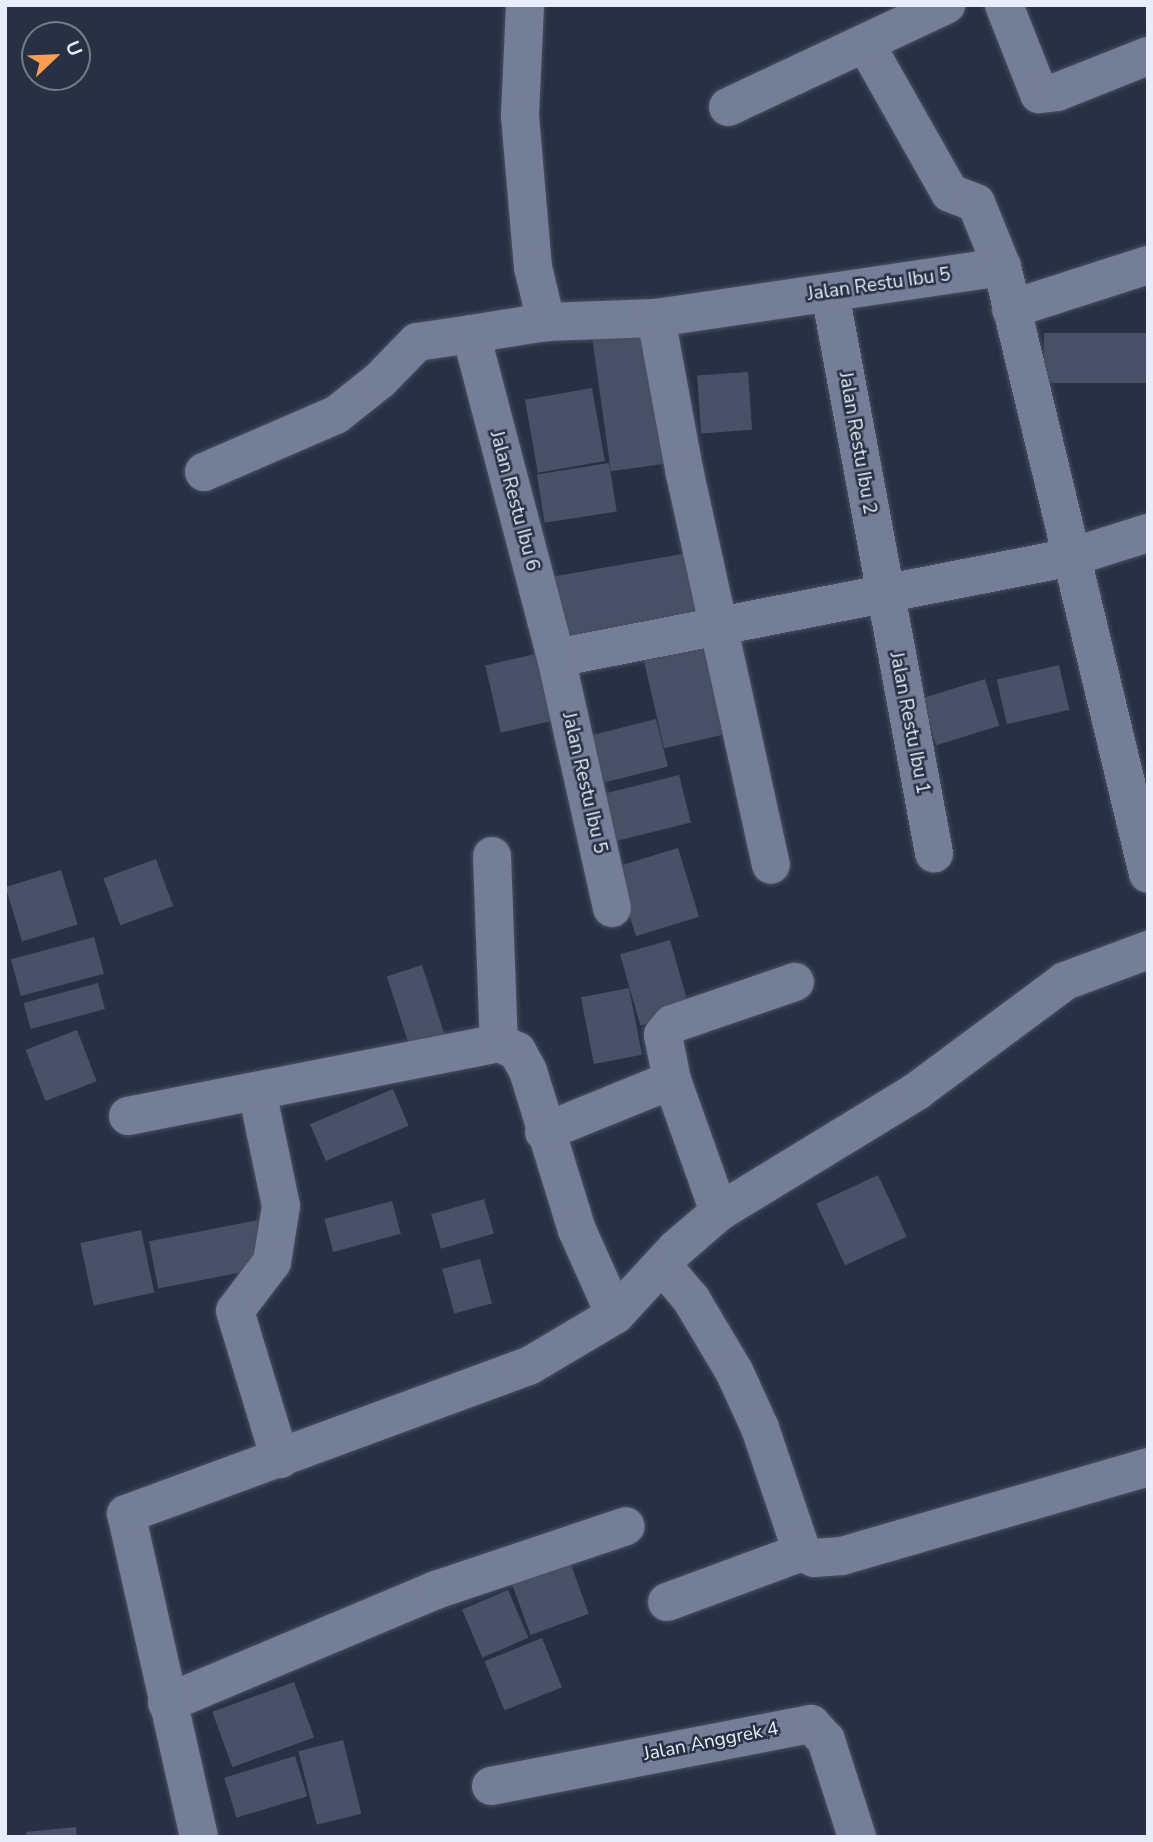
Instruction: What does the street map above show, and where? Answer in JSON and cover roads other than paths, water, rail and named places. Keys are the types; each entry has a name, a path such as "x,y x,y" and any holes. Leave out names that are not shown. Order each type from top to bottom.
{"street":[{"path":"525,5 520,116 533,267 546,322"},
{"path":"728,107 946,5"},
{"path":"1004,5 1039,94 1057,92 1148,56"},
{"path":"865,43 955,199 976,203 1002,267 1148,874"},
{"path":"1010,309 1148,265"},
{"name":"Jalan Restu Ibu 5","path":"204,472 336,415 380,380 417,342 472,339 546,322 656,318 1002,267"},
{"name":"Jalan Restu Ibu 2","path":"830,293 885,592"},
{"path":"656,318 685,474 721,623 771,865"},
{"name":"Jalan Restu Ibu 6","path":"472,339 556,657"},
{"path":"556,657 1072,557 1148,533"},
{"name":"Jalan Restu Ibu 1","path":"885,592 934,853"},
{"name":"Jalan Restu Ibu 5","path":"556,657 612,908"},
{"path":"492,856 499,1043"},
{"path":"199,1837 126,1514 280,1460 529,1366 615,1315 662,1265 719,1212 917,1091 1065,981 1148,950"},
{"path":"719,1212 672,1080 663,1044 671,1024 795,982"},
{"path":"128,1116 499,1043 517,1051 528,1071 544,1132 577,1230 615,1315"},
{"path":"544,1132 672,1080"},
{"path":"257,1091 281,1206 272,1262 235,1311 280,1460"},
{"path":"662,1265 691,1299 734,1371 760,1428 802,1552"},
{"path":"667,1602 802,1552 830,1559 1148,1467"},
{"path":"167,1703 436,1590 625,1526"},
{"name":"Jalan Anggrek 4","path":"491,1786 811,1724 826,1740 857,1837"}]}
